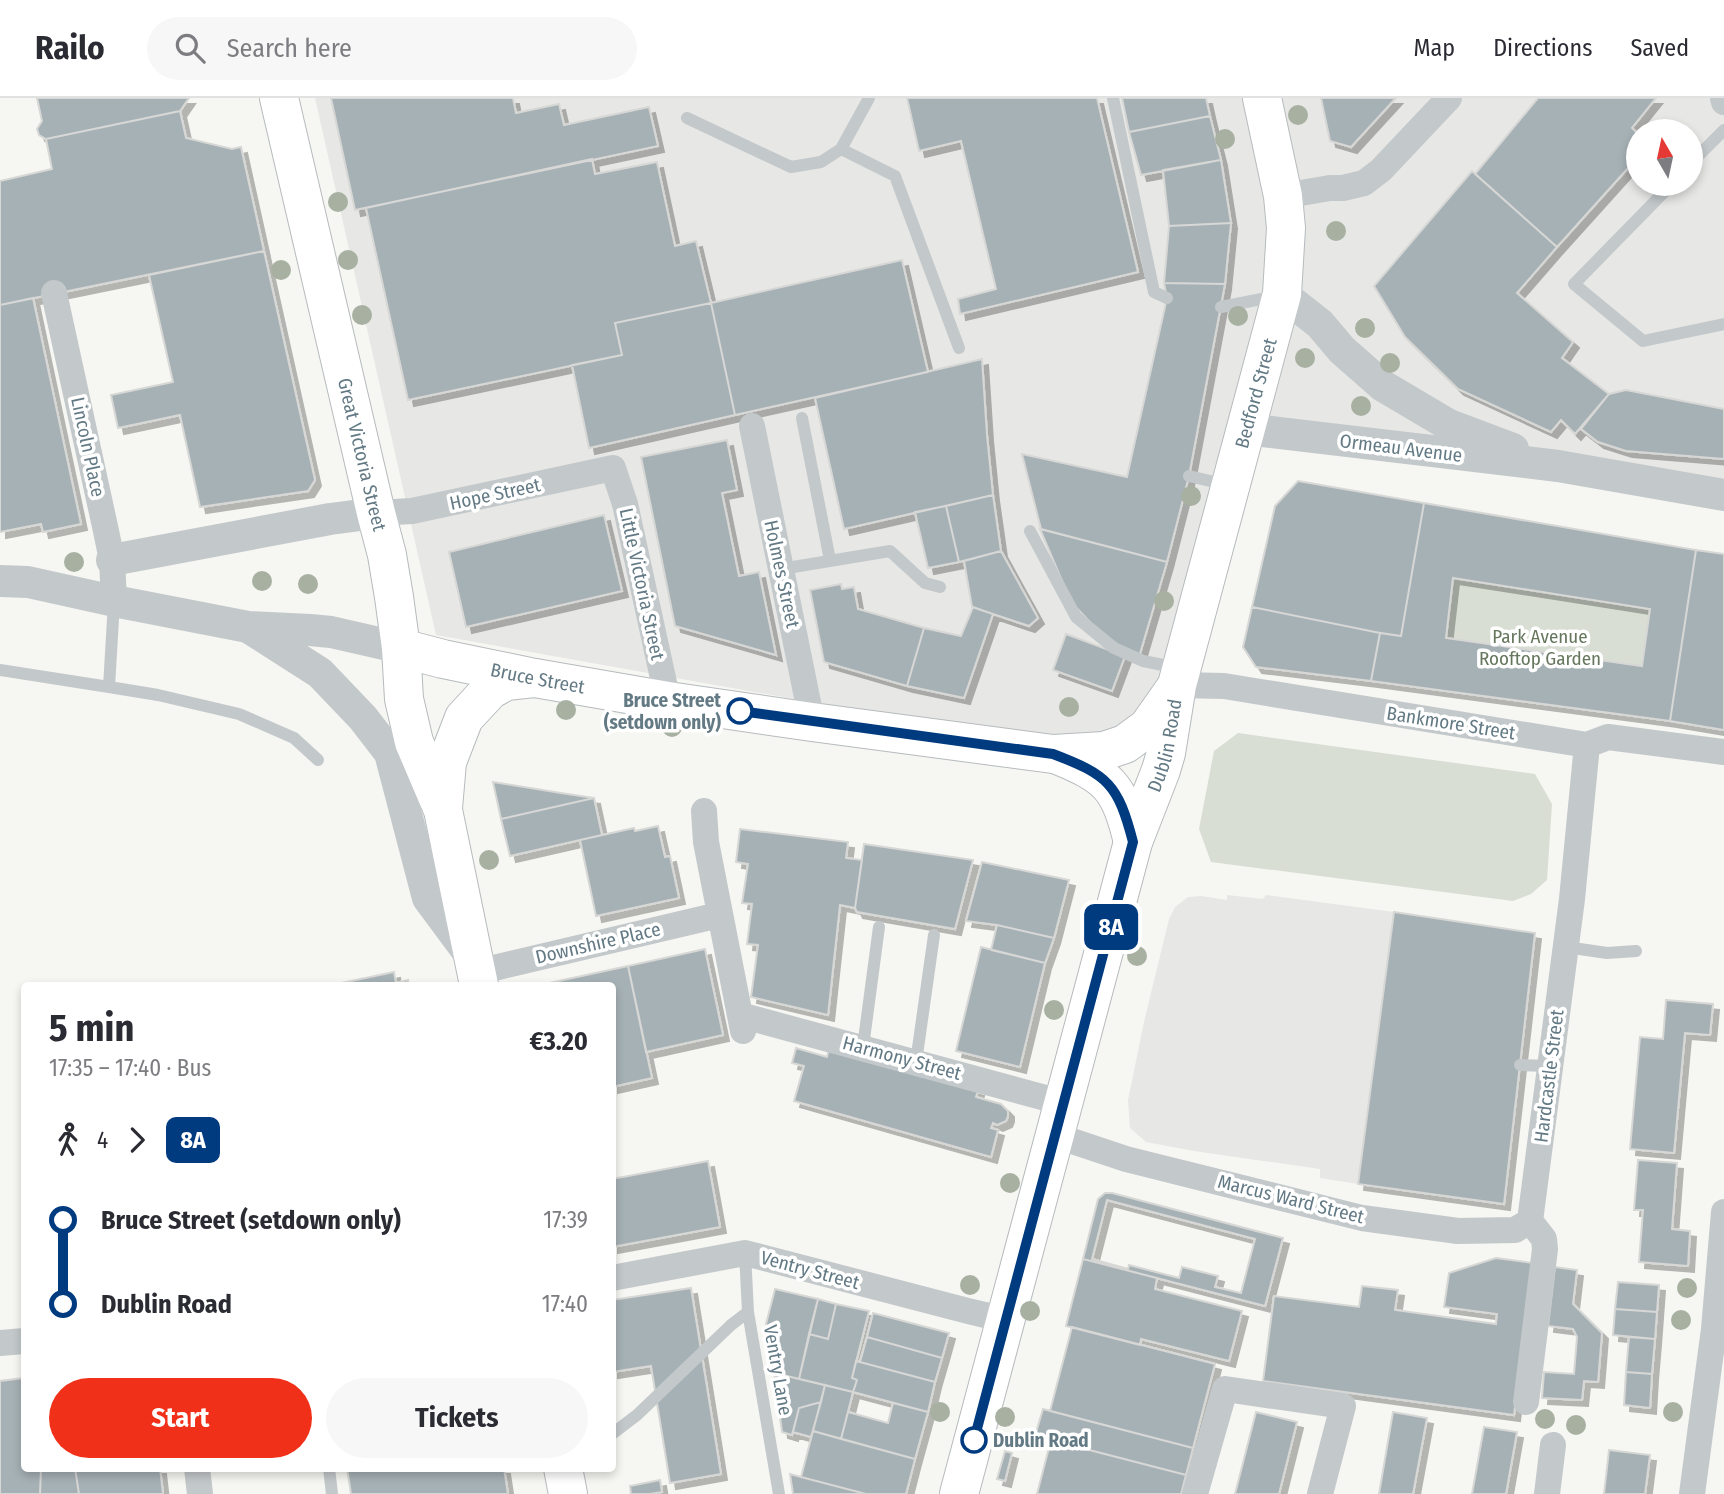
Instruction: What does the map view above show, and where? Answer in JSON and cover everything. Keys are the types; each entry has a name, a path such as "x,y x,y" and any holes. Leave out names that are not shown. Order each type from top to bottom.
{"main road":[{"name":"Great Victoria Street","path":"279,98 387,555 401,648 404,699 414,742 443,810 477,972"},
{"name":"Bedford Street","path":"1180,677 1282,294 1286,228 1283,196 1262,98"},
{"name":"Bruce Street","path":"401,648 535,678 668,701 1053,754 1104,751 1125,744 1148,727 1180,677"},
{"name":"Dublin Road","path":"959,1494 1133,842 1166,753 1180,677"},
{"name":"Great Victoria Street","path":"443,810 447,762 464,718 490,690 506,681 535,678"},
{"name":"Bruce Street","path":"1053,754 1084,766 1111,786 1127,816 1133,842"},
{"path":"564,1472 568,1494"}],"street":[{"path":"1283,196 1364,183 1381,170 1449,98"},
{"name":"Lincoln Place","path":"54,293 112,560 114,601"},
{"name":"Ormeau Avenue","path":"1282,294 1320,324 1342,350 1383,386 1449,425 1558,466"},
{"name":"Holmes Street","path":"752,426 812,722"},
{"name":"Ormeau Avenue","path":"1245,429 1558,466 1724,495"},
{"name":"Hope Street","path":"376,513 429,508 613,468"},
{"name":"Little Victoria Street","path":"613,468 625,504 668,701"},
{"path":"112,560 330,519 376,513"},
{"name":"Bruce Street","path":"14,581 248,627 321,631 401,648"},
{"path":"248,627 320,673 363,718 390,753 428,898 477,972"},
{"name":"Bankmore Street","path":"1180,677 1587,745 1608,737 1724,752"},
{"name":"Hardcastle Street","path":"1530,1221 1572,899 1587,745"},
{"path":"704,811 706,842 719,915"},
{"name":"Downshire Place","path":"477,972 719,915"},
{"name":"Harmony Street","path":"719,915 741,1024 863,1047 916,1062 1059,1118"},
{"name":"Marcus Ward Street","path":"1059,1118 1072,1141 1126,1159 1362,1217 1458,1231 1516,1230 1530,1221"},
{"path":"1692,1494 1719,1330 1724,1212"},
{"path":"1526,1402 1545,1249 1544,1239 1530,1221"},
{"name":"Ventry Street","path":"616,1277 745,1253 1006,1320"},
{"path":"0,1343 21,1341"},
{"path":"1195,1494 1225,1389 1343,1406 1320,1494"},
{"path":"1546,1494 1553,1445"},
{"path":"197,1472 200,1494"}],"lane":[{"path":"687,118 791,167 821,162 841,149 869,98"},
{"path":"1113,98 1154,292 1167,298"},
{"path":"1703,151 1724,130"},
{"path":"841,149 895,176 959,348"},
{"path":"1660,196 1574,284 1643,341 1724,324"},
{"path":"1221,307 1282,294"},
{"path":"802,418 830,560"},
{"path":"1189,476 1231,485"},
{"path":"1030,531 1076,617 1114,648 1180,677"},
{"path":"781,569 890,551 925,583 940,587"},
{"path":"109,687 114,601"},
{"path":"0,670 158,695 239,714 294,738 318,760"},
{"path":"863,1047 878,927"},
{"path":"916,1062 934,935"},
{"path":"1566,947 1608,953 1636,951"},
{"path":"1520,1065 1551,1066"},
{"name":"Ventry Lane","path":"745,1253 748,1312 779,1494"},
{"path":"616,1431 637,1415 748,1312"},
{"path":"329,1472 332,1494"}],"shaded area":[{"path":"315,98 1724,98 1724,495 1245,429 1148,727 1045,744 436,635"},
{"path":"1227,895 1263,899 1266,895 1394,912 1358,1184 1320,1178 1320,1169 1146,1142 1130,1128 1128,1100 1169,919 1175,907 1188,897 1227,900"}],"green space":[{"name":"Park Avenue Rooftop Garden","path":"1453,578 1650,609 1642,666 1446,638"},
{"path":"1238,733 1535,774 1552,804 1547,880 1531,894 1513,901 1211,862 1199,829 1214,751"}],"building":[{"path":"37,98 189,98 180,111 46,139 39,135 37,129 42,121"},
{"path":"331,98 513,98 516,113 559,104 564,125 649,107 658,146 355,210"},
{"path":"907,98 1097,98 1138,272 960,314 958,299 996,289 961,141 919,151"},
{"path":"1122,98 1206,98 1210,116 1129,132"},
{"path":"1321,98 1396,98 1351,147 1330,141"},
{"path":"1538,98 1656,98 1639,119 1626,119 1626,170 1557,247 1475,174"},
{"path":"180,111 186,138 232,149 241,147 264,251 0,305 0,181 52,169 46,139"},
{"path":"1210,116 1221,160 1141,175 1129,132"},
{"path":"592,159 595,174 657,162 675,246 696,241 711,303 615,323 622,355 408,400 366,208"},
{"path":"1221,160 1231,223 1169,226 1163,170"},
{"path":"1472,171 1557,247 1517,293 1573,342 1562,358 1609,394 1575,434 1561,420 1551,432 1458,389 1405,337 1374,286"},
{"path":"1231,223 1225,284 1164,283 1169,226"},
{"path":"264,251 315,480 308,491 200,507 180,415 118,428 111,395 173,382 149,275"},
{"path":"902,260 928,372 735,415 711,303"},
{"path":"1164,283 1225,284 1189,476 1167,562 1041,529 1022,454 1127,477 1167,298"},
{"path":"33,298 81,524 43,532 41,524 0,532 0,305"},
{"path":"711,303 735,415 589,448 572,365 622,355 615,323"},
{"path":"982,359 993,495 844,529 815,398"},
{"path":"1626,390 1724,409 1724,459 1626,451 1598,442 1581,429 1609,394"},
{"path":"727,440 737,490 722,493 739,576 759,572 776,655 675,626 641,457"},
{"path":"1298,481 1424,503 1401,636 1252,607 1275,506"},
{"path":"993,495 1001,551 959,562 946,506"},
{"path":"1424,503 1696,550 1670,721 1371,681 1380,633 1401,636","holes":["1453,578 1650,609 1642,666 1446,638"]},
{"path":"946,506 959,562 928,568 915,512"},
{"path":"604,515 622,591 466,627 449,552"},
{"path":"1040,529 1167,562 1139,657 1102,635 1071,602"},
{"path":"1696,550 1724,554 1724,730 1670,721"},
{"path":"1001,551 1038,618 1029,626 972,607 964,561"},
{"path":"841,584 842,589 854,587 858,609 924,628 907,686 824,662 810,590"},
{"path":"973,607 993,614 964,698 907,686 924,628 961,636"},
{"path":"1252,607 1380,633 1371,681 1256,667 1243,647"},
{"path":"1066,634 1125,656 1112,691 1053,670"},
{"path":"493,782 561,793 594,798 501,819"},
{"path":"594,798 602,835 510,856 501,819"},
{"path":"658,826 665,857 670,856 679,898 596,916 580,840 634,828 635,831"},
{"path":"740,829 848,842 846,858 862,860 855,908 840,905 828,1015 751,997 758,945 747,944 752,904 742,903 748,864 736,862"},
{"path":"864,844 973,860 955,929 857,912 855,908"},
{"path":"982,862 1069,880 1054,938 966,921"},
{"path":"1394,912 1535,933 1504,1204 1358,1184"},
{"path":"997,925 1054,938 1045,963 991,950"},
{"path":"981,947 1045,963 1020,1067 956,1051"},
{"path":"705,949 723,1035 646,1052 628,966"},
{"path":"628,966 652,1078 616,1086 616,982 554,982"},
{"path":"394,972 396,982 346,982"},
{"path":"1666,1000 1713,1004 1710,1035 1685,1033 1674,1153 1630,1149 1640,1037 1663,1039"},
{"path":"796,1048 827,1057 829,1049 978,1090 976,1097 1001,1104 1008,1111 1006,1121 997,1125 993,1123 991,1128 998,1130 991,1157 794,1101 804,1066 792,1063"},
{"path":"1638,1160 1677,1163 1672,1229 1690,1231 1688,1266 1639,1262 1643,1210 1634,1210"},
{"path":"708,1161 720,1227 616,1246 616,1178"},
{"path":"1105,1193 1283,1238 1265,1306 1083,1259 1098,1199"},
{"path":"1107,1200 1255,1239 1241,1293 1215,1287 1218,1276 1182,1267 1179,1278 1092,1259"},
{"path":"1496,1258 1533,1263 1514,1415 1263,1381 1274,1296 1359,1307 1362,1286 1398,1290 1395,1310 1496,1324 1497,1314 1444,1307 1449,1273"},
{"path":"1083,1259 1157,1278 1155,1289 1242,1311 1229,1361 1141,1339 1140,1345 1066,1326"},
{"path":"1555,1267 1577,1270 1573,1304 1602,1333 1598,1382 1584,1381 1582,1400 1542,1398 1544,1372 1574,1374 1577,1337 1573,1329 1548,1326"},
{"path":"1618,1282 1659,1285 1657,1312 1615,1309"},
{"path":"691,1288 721,1474 670,1483 651,1366 616,1371 616,1299"},
{"path":"775,1289 818,1299 799,1379 774,1373 766,1324"},
{"path":"818,1299 836,1304 828,1339 809,1334"},
{"path":"836,1304 869,1311 852,1378 857,1380 853,1392 799,1379 809,1334 828,1339"},
{"path":"1615,1309 1657,1312 1655,1339 1613,1335"},
{"path":"873,1313 949,1333 942,1358 867,1337"},
{"path":"1072,1327 1215,1364 1193,1448 1050,1411"},
{"path":"867,1337 942,1358 935,1382 860,1362"},
{"path":"1629,1337 1655,1339 1652,1374 1626,1372"},
{"path":"856,1361 935,1382 928,1412 853,1392 857,1380 852,1378"},
{"path":"1626,1372 1652,1374 1650,1408 1624,1405"},
{"path":"774,1373 825,1385 821,1402 799,1408 792,1435 782,1432"},
{"path":"21,1378 21,1472 41,1472 40,1494 0,1494 0,1381"},
{"path":"825,1385 853,1392 841,1439 813,1431"},
{"path":"821,1402 811,1437 793,1432 799,1408"},
{"path":"893,1403 928,1412 915,1459 841,1439 848,1412 888,1423"},
{"path":"1043,1409 1193,1448 1186,1475 1035,1436"},
{"path":"1256,1412 1297,1422 1279,1494 1235,1494"},
{"path":"1393,1412 1427,1418 1413,1494 1379,1494"},
{"path":"1484,1427 1517,1432 1506,1494 1472,1494"},
{"path":"813,1431 915,1459 906,1494 866,1494 801,1477"},
{"path":"1051,1440 1186,1475 1181,1494 1037,1494"},
{"path":"1609,1450 1650,1455 1645,1494 1604,1494"},
{"path":"1005,1451 1012,1453 1005,1481 997,1479"},
{"path":"41,1472 76,1472 79,1494 40,1494"},
{"path":"76,1472 160,1472 163,1494 79,1494"},
{"path":"348,1472 505,1472 508,1494 351,1494"},
{"path":"790,1474 801,1477 866,1494 793,1494"},
{"path":"660,1480 662,1492 631,1494 630,1486"}],"bus line":[{"name":"8A","path":"740,711 1053,754 1084,766 1098,775 1111,786 1127,816 1133,842 974,1440"}],"place":[{"name":"Bruce Street (setdown only)","path":"740,711"},
{"name":"Dublin Road","path":"974,1440"}]}
